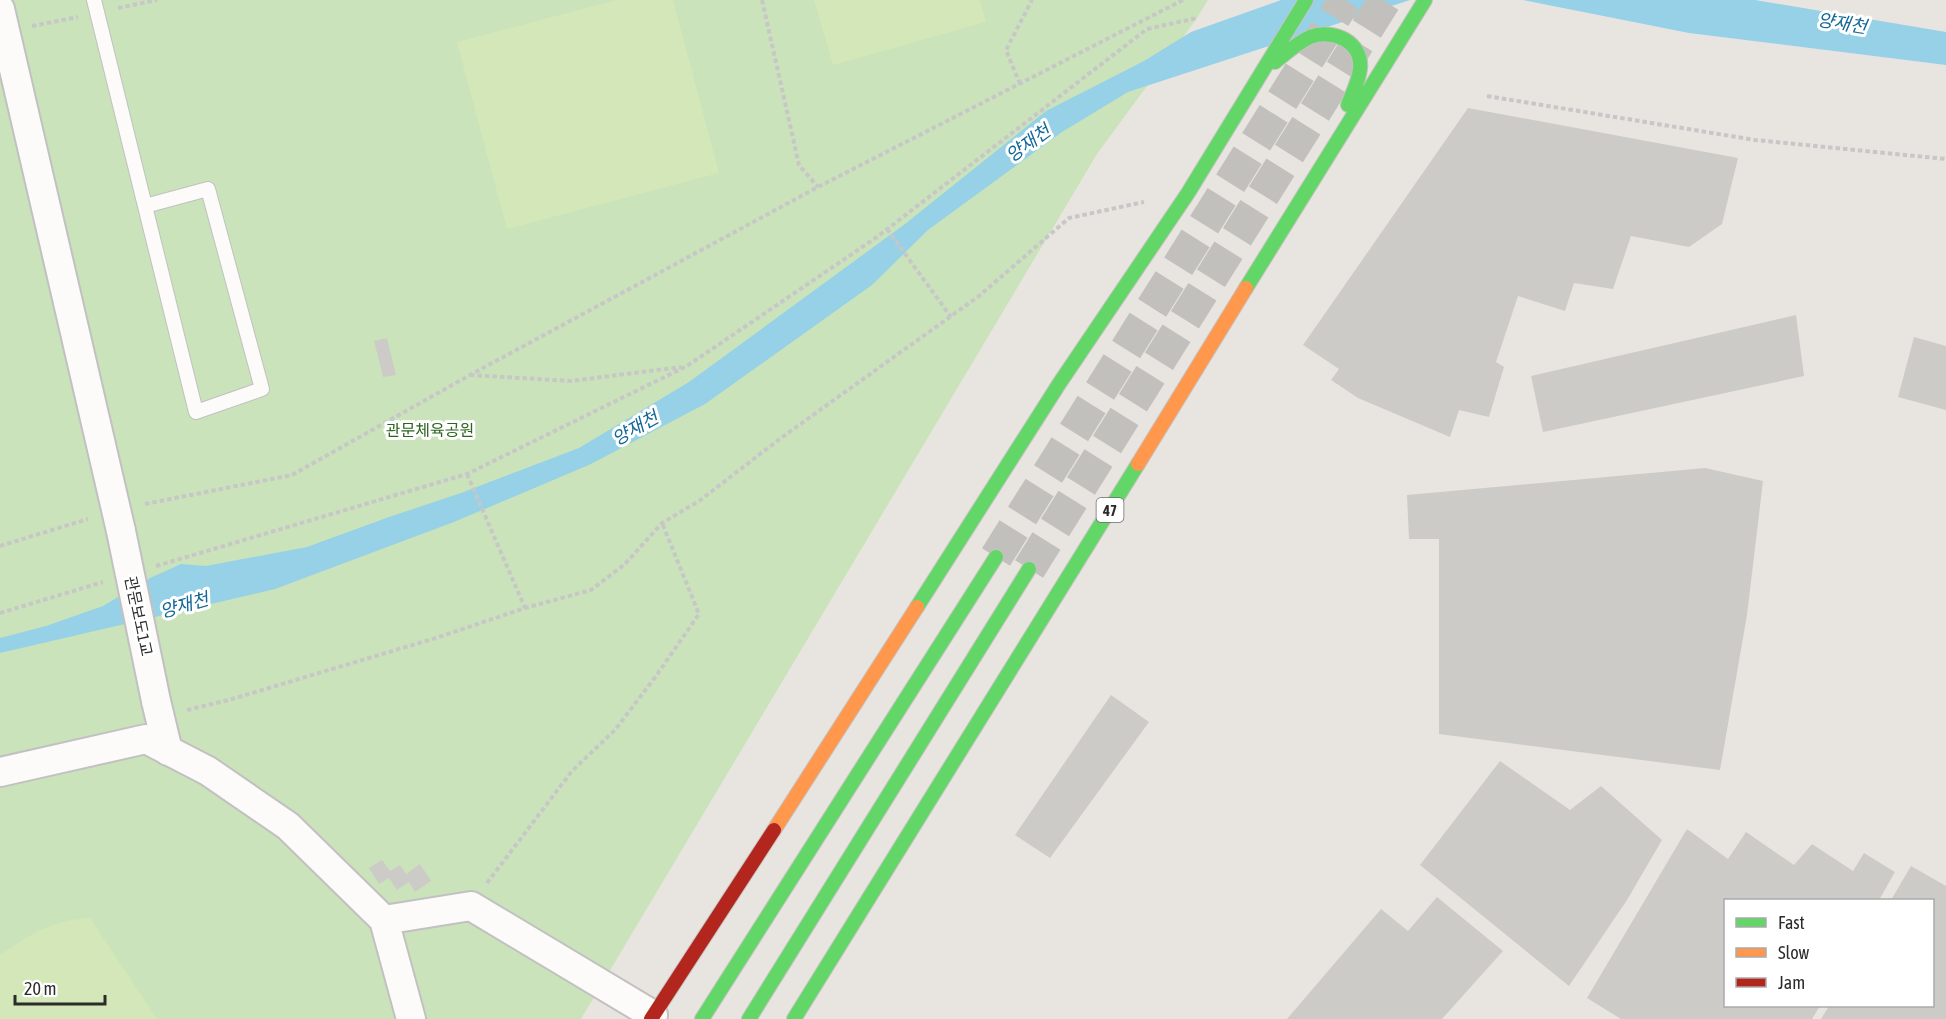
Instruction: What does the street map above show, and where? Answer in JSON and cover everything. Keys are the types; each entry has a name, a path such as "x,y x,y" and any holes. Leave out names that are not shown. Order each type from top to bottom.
{"highway":[{"path":"652,1017 785,814 1046,404 1188,193 1306,0"},
{"name":"47","path":"794,1019 1425,0"},
{"path":"1261,72 1316,35 1337,35 1350,43 1358,57 1359,72 1330,154"},
{"path":"702,1019 996,557"},
{"path":"749,1019 1029,569"}],"street":[{"name":"관문보도1교","path":"0,9 119,520 168,751"},
{"path":"0,772 146,740 208,771 288,826 384,920 410,1006 411,1019"},
{"path":"384,920 471,906 652,1017"}],"lane":[{"path":"94,0 145,207 196,412 262,389 208,189 145,207"}],"path":[{"path":"762,0 799,165 818,187"},
{"path":"1020,84 1006,50 1032,0"},
{"path":"0,546 119,520 292,476 470,375 818,187 1183,0"},
{"path":"148,569 467,474 687,366 887,229 1147,29 1197,18"},
{"path":"1487,96 1755,140 1946,159"},
{"path":"158,709 229,700 440,637 525,608 591,590 625,564 662,523 699,501 781,438 979,296 1069,218 1145,202"},
{"path":"887,229 951,316"},
{"path":"470,375 571,381 687,366"},
{"path":"467,474 525,608"},
{"path":"471,906 572,771 615,730 699,614 662,523"},
{"path":"0,613 114,579"}],"green space":[{"name":"관문체육공원","path":"0,0 1208,0 1097,154 581,1019 0,1019"},
{"path":"617,0 673,0 719,173 507,229 457,42"},
{"path":"814,0 980,0 986,22 833,65"},
{"path":"90,918 157,1019 0,1019 0,955 42,929 63,922"}],"water":[{"name":"양재천","path":"1281,0 1410,0 1128,92 1062,132 928,230 872,285 705,404 591,464 454,522 275,589 0,653 0,638 46,626 103,606 150,578 181,564 206,566 307,547 461,493 579,448 689,382 905,224 1046,111 1144,61 1191,32"},
{"name":"양재천","path":"1523,0 1755,0 1946,32 1946,65 1689,33"}],"building":[{"path":"1468,108 1738,158 1722,224 1689,247 1631,236 1613,289 1574,283 1565,311 1518,296 1496,362 1504,367 1489,417 1459,410 1450,437 1358,398 1331,380 1339,369 1303,345"},
{"path":"1796,315 1804,376 1543,432 1531,376"},
{"path":"1914,337 1946,346 1946,410 1898,397"},
{"path":"387,338 396,375 383,377 374,341"},
{"path":"1705,468 1763,481 1747,615 1720,770 1439,734 1439,539 1409,539 1407,495"},
{"path":"1111,695 1149,722 1050,858 1015,835"},
{"path":"1500,761 1570,810 1601,786 1662,840 1627,900 1569,986 1420,865"},
{"path":"1687,829 1728,859 1746,832 1794,865 1812,844 1853,871 1864,853 1895,872 1880,899 1724,899 1724,1007 1819,1007 1812,1019 1621,1019 1587,998"},
{"path":"382,860 390,871 400,865 406,874 420,864 431,881 415,892 409,882 397,890 389,878 379,884 369,868"},
{"path":"1911,866 1946,886 1946,1019 1821,1019 1828,1007 1934,1007 1934,899 1892,899"},
{"path":"1437,897 1503,951 1442,1019 1287,1019 1381,909 1408,931"}],"tunnel":[{"path":"996,557 1345,0"},
{"path":"1029,569 1385,0"}],"traffic: fast":[{"path":"917,607 1059,384 1188,193 1306,0"},
{"path":"1246,288 1425,0"},
{"path":"1275,62 1310,37 1328,34 1345,40 1357,51 1360,60 1358,78 1348,105"},
{"path":"794,1019 1138,464"},
{"path":"702,1019 996,557"},
{"path":"749,1019 1029,569"}],"traffic: slow":[{"path":"1138,464 1246,288"},
{"path":"774,830 917,607"}],"traffic: jam":[{"path":"651,1019 774,830"}]}
